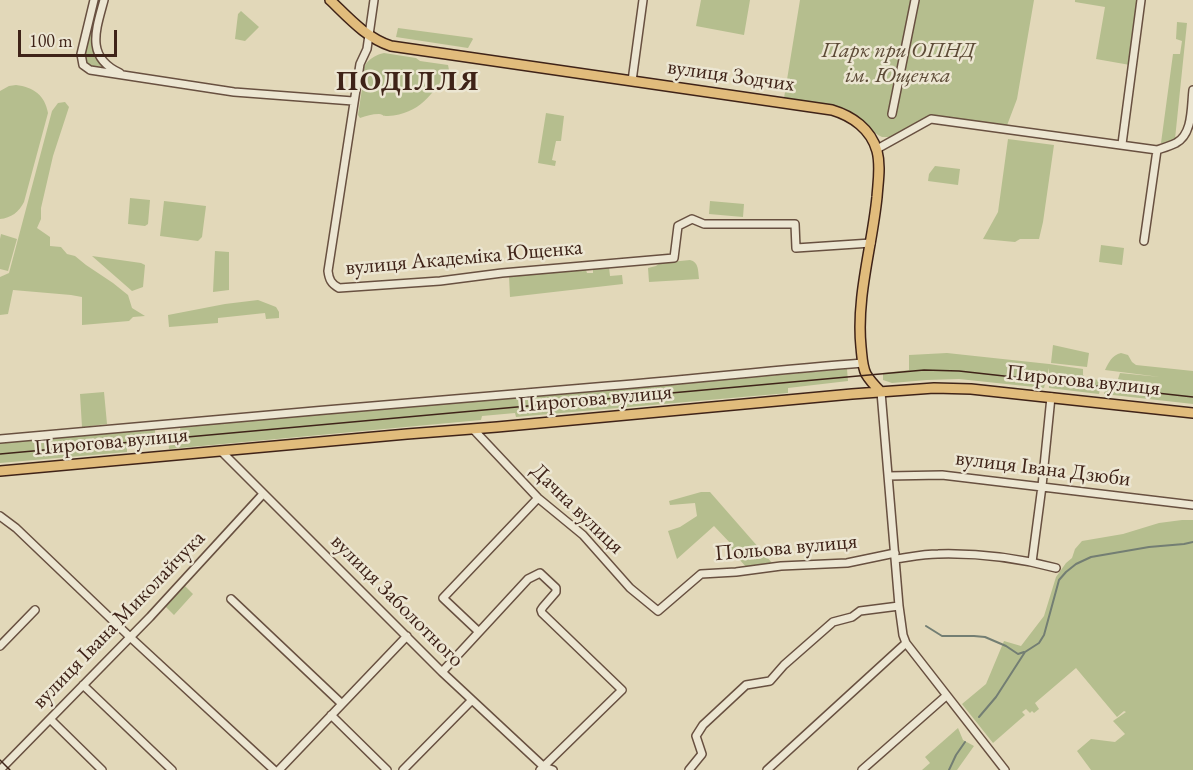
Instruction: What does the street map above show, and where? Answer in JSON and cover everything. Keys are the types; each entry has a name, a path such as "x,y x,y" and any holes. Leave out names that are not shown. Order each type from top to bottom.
{"main road":[{"name":"вулиця Зодчих","path":"330,0 369,35 384,44 832,110 846,114 856,121 870,136 877,149"},
{"path":"877,149 879,177 860,324 862,363 866,375 881,392"},
{"name":"Пирогова вулиця","path":"0,471 881,392 951,388 1193,413"},
{"path":"0,478 13,470"}],"street":[{"name":"вулиця Академіка Ющенка","path":"374,0 367,49 360,64 353,100 328,271 330,281 339,288 440,281 502,273 674,258 678,226 692,219 704,224 795,224 796,248 871,243"},
{"path":"632,81 643,0"},
{"path":"892,114 915,0"},
{"path":"1122,144 1141,0"},
{"path":"125,75 107,66 96,50 95,41 103,3 94,2 81,54 82,63 90,70 234,92 353,100"},
{"path":"877,149 931,119 1157,150 1178,142 1187,131 1190,124 1193,90"},
{"path":"1144,241 1157,150"},
{"name":"Пирогова вулиця","path":"0,439 862,363"},
{"path":"881,392 903,635 906,643 946,696 1005,770"},
{"path":"1032,562 1051,398"},
{"name":"Дачна вулиця","path":"473,429 538,498 583,535 630,588 658,611"},
{"name":"вулиця Заболотного","path":"220,451 542,768 553,770"},
{"name":"вулиця Івана Дзюби","path":"888,476 942,475 1193,505"},
{"name":"вулиця Івана Миколайчука","path":"0,770 130,637 263,494"},
{"path":"479,632 443,598 538,498"},
{"path":"0,516 16,528 274,770"},
{"name":"Польова вулиця","path":"658,611 701,574 937,554 981,556 1032,562 1056,568"},
{"path":"442,672 528,579 540,573 557,590 541,610 542,613 622,690 542,768"},
{"path":"231,599 342,704"},
{"path":"689,770 702,754 696,736 703,725 746,685 770,681 784,665 833,622 852,617 860,611 899,606"},
{"path":"0,646 35,610"},
{"path":"279,770 406,636"},
{"path":"767,770 906,643"},
{"path":"83,685 172,770"},
{"path":"862,770 946,696"},
{"path":"403,770 472,700"},
{"path":"331,716 387,770"},
{"path":"50,719 102,770"}],"green space":[{"path":"701,0 750,0 744,35 696,26"},
{"name":"Парк при ОПНД ім. Ющенка","path":"800,0 1034,0 1017,99 1006,128 931,119 890,137 882,137 848,111 784,98"},
{"path":"1075,0 1139,0 1130,65 1096,59 1105,7 1075,2"},
{"path":"93,7 102,9 95,41 102,63 99,71 82,63"},
{"path":"241,11 259,27 245,41 235,39 238,14"},
{"path":"1177,22 1187,23 1175,139 1169,143 1161,143 1173,54 1180,54 1182,41 1176,39"},
{"path":"398,28 473,39 468,48 396,37"},
{"path":"384,53 448,65 449,70 431,95 417,107 399,114 384,116 376,114 360,118 358,115 364,68 372,58"},
{"path":"16,85 37,93 44,101 48,113 24,202 14,214 0,219 0,91"},
{"path":"65,102 69,107 53,156 41,208 41,219 37,228 50,237 50,246 61,247 67,254 75,256 113,283 128,295 132,308 145,316 133,317 129,321 82,325 82,297 13,290 8,314 0,315 0,277 9,273 52,111 58,103"},
{"path":"546,113 564,116 561,141 556,141 552,160 556,161 555,166 538,163"},
{"path":"1008,139 1054,145 1039,239 1020,239 1015,242 983,239 998,212"},
{"path":"935,166 960,169 958,185 928,181 929,174"},
{"path":"130,198 150,200 148,224 145,226 128,224"},
{"path":"164,201 206,206 202,237 198,241 160,236"},
{"path":"710,201 744,204 743,217 709,214"},
{"path":"1,234 17,239 8,271 0,269"},
{"path":"1101,245 1124,248 1122,265 1099,262"},
{"path":"215,251 229,252 229,290 213,292"},
{"path":"92,256 145,265 143,287 132,291"},
{"path":"690,260 697,265 699,279 649,282 648,268 660,263"},
{"path":"609,267 610,276 622,275 623,284 510,297 509,276 586,270 587,273 593,273 593,269"},
{"path":"258,300 276,307 279,318 266,319 265,313 218,318 218,323 169,327 168,315"},
{"path":"1053,345 1089,353 1087,367 1051,363"},
{"path":"947,353 1083,369 1083,375 1087,379 1102,380 1099,394 1049,388 1049,368 1044,388 959,379 892,383 883,380 883,373 909,370 909,355"},
{"path":"1121,353 1128,355 1136,365 1193,371 1193,404 1104,394 1107,382 1117,382 1120,373 1160,377 1105,370 1113,357"},
{"path":"847,369 848,381 788,388 788,393 516,417 515,413 482,416 481,420 169,449 168,438 181,437 180,427"},
{"path":"104,392 107,424 82,427 80,394"},
{"path":"155,429 155,436 145,437 146,445 127,447 127,452 0,463 0,442"},
{"path":"701,492 710,492 773,564 747,568 730,549 732,545 714,526 677,559 668,531 680,527 697,516 695,503 670,505 669,501"},
{"path":"1182,520 1193,520 1193,770 1091,770 1077,751 1091,739 1115,742 1125,734 1113,721 1126,712 1124,711 1117,717 1076,668 1035,703 1039,709 1030,713 1026,709 1022,712 1025,715 993,743 962,704 986,684 1004,641 1021,646 1044,616 1056,577 1072,558 1075,549 1082,541"},
{"path":"184,585 193,594 174,615 165,606"},
{"path":"958,728 963,740 974,746 957,770 922,770 930,763 925,757"}],"waterway":[{"path":"979,717 996,697 1025,652 1039,643 1044,635 1059,580 1066,572 1091,557 1193,542"},
{"path":"926,626 942,636 985,637 1018,654 1024,652"},
{"path":"949,770 965,742"}],"tram line":[{"path":"0,454 924,370 959,371 1193,397"},
{"path":"0,760 10,770"}],"district":[{"name":"ПОДІЛЛЯ","path":"408,82"}]}
